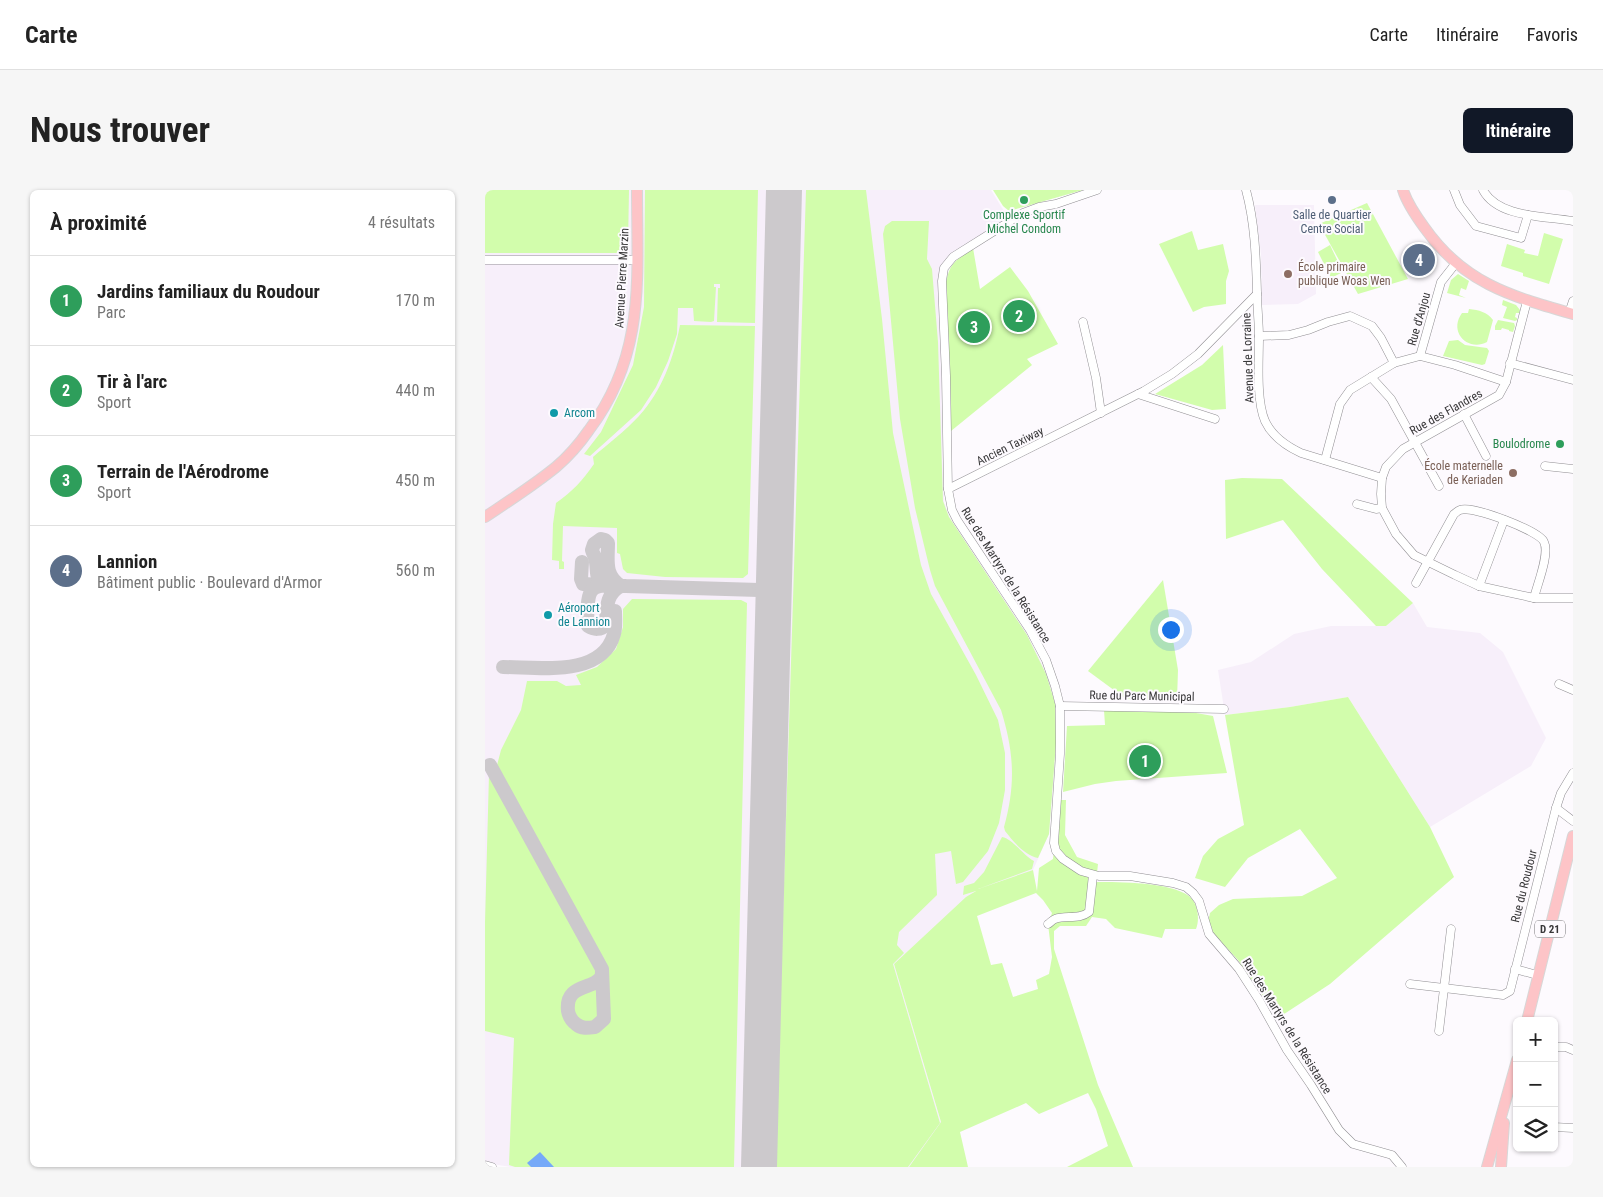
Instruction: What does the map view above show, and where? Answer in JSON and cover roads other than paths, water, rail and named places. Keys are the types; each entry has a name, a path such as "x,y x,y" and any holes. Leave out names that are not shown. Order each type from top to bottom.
{"main road":[{"name":"Avenue Pierre Marzin","path":"485,517 557,467 581,441 600,415 614,390 628,352 635,318 637,190"},
{"path":"1403,190 1412,209 1428,233 1456,263 1482,282 1498,290 1571,314"},
{"name":"D 21","path":"1528,1017 1572,843"},
{"path":"1487,1167 1516,1062"},
{"path":"1501,1167 1505,1102"}],"street":[{"name":"Rue des Martyrs de la Résistance","path":"1097,190 1057,204 1031,209 953,257 944,268 942,281 948,489 952,510 1030,630 1046,660 1055,686 1060,706 1060,754 1053,843 1056,851 1063,859 1081,871 1099,876 1130,876 1173,884 1186,887 1193,893 1199,901 1209,934 1239,970 1254,992 1287,1050 1339,1130 1353,1144 1392,1155 1402,1167"},
{"name":"Avenue de Lorraine","path":"1246,190 1254,234 1259,336 1259,384 1262,410 1268,428 1289,448 1382,478"},
{"path":"1454,190 1460,205 1476,226 1521,238 1528,215"},
{"path":"1483,190 1495,204 1513,211 1573,221"},
{"path":"485,260 637,260"},
{"name":"Rue d'Anjou","path":"1420,356 1441,282 1456,263"},
{"name":"Ancien Taxiway","path":"948,489 1101,413 1172,374 1198,354 1257,294"},
{"name":"Rue des Flandres","path":"1382,478 1386,467 1403,449 1499,395 1506,382 1527,301"},
{"path":"1571,314 1573,301"},
{"path":"1242,308 1258,310"},
{"path":"1259,336 1289,334 1309,330 1350,316 1372,326 1395,364"},
{"path":"1083,322 1101,413"},
{"path":"1325,460 1340,404 1350,390 1395,364 1420,356 1455,365 1506,382"},
{"path":"1510,363 1573,380"},
{"path":"1371,378 1391,399 1439,486"},
{"path":"1138,394 1215,419"},
{"path":"1464,414 1486,456"},
{"path":"1545,466 1573,469"},
{"path":"1382,478 1382,508 1396,534 1414,555 1479,586 1534,598 1573,598"},
{"path":"1357,504 1376,509 1382,508"},
{"path":"1416,584 1454,514 1461,509 1489,514 1539,535 1544,540 1546,547 1545,558 1534,598"},
{"path":"1479,586 1505,520"},
{"path":"1559,684 1573,690"},
{"name":"Rue du Parc Municipal","path":"1060,706 1224,710"},
{"name":"Rue du Roudour","path":"1410,984 1503,995 1510,991 1556,808 1561,793 1573,773"},
{"path":"1556,808 1573,821"},
{"path":"1048,924 1055,920 1078,917 1089,912 1093,875"},
{"path":"1439,1031 1451,929"},
{"path":"1515,969 1537,975"},
{"path":"1558,1047 1566,1047 1573,1050"},
{"path":"1558,1127 1573,1128"},
{"path":"485,1165 492,1167"}],"water":[{"path":"540,1152 554,1167 531,1167 527,1163"}],"place":[{"name":"Complexe Sportif Michel Condom","path":"1024,200"},
{"name":"Salle de Quartier Centre Social","path":"1332,200"},
{"name":"Lannion","path":"1419,260"},
{"name":"École primaire publique Woas Wen","path":"1288,274"},
{"name":"Tir à l'arc","path":"1019,316"},
{"name":"Terrain de l'Aérodrome","path":"974,327"},
{"name":"Arcom","path":"554,413"},
{"name":"Boulodrome","path":"1560,444"},
{"name":"École maternelle de Keriaden","path":"1513,473"},
{"name":"Aéroport de Lannion","path":"548,615"},
{"name":"Jardins familiaux du Roudour","path":"1145,761"}]}
